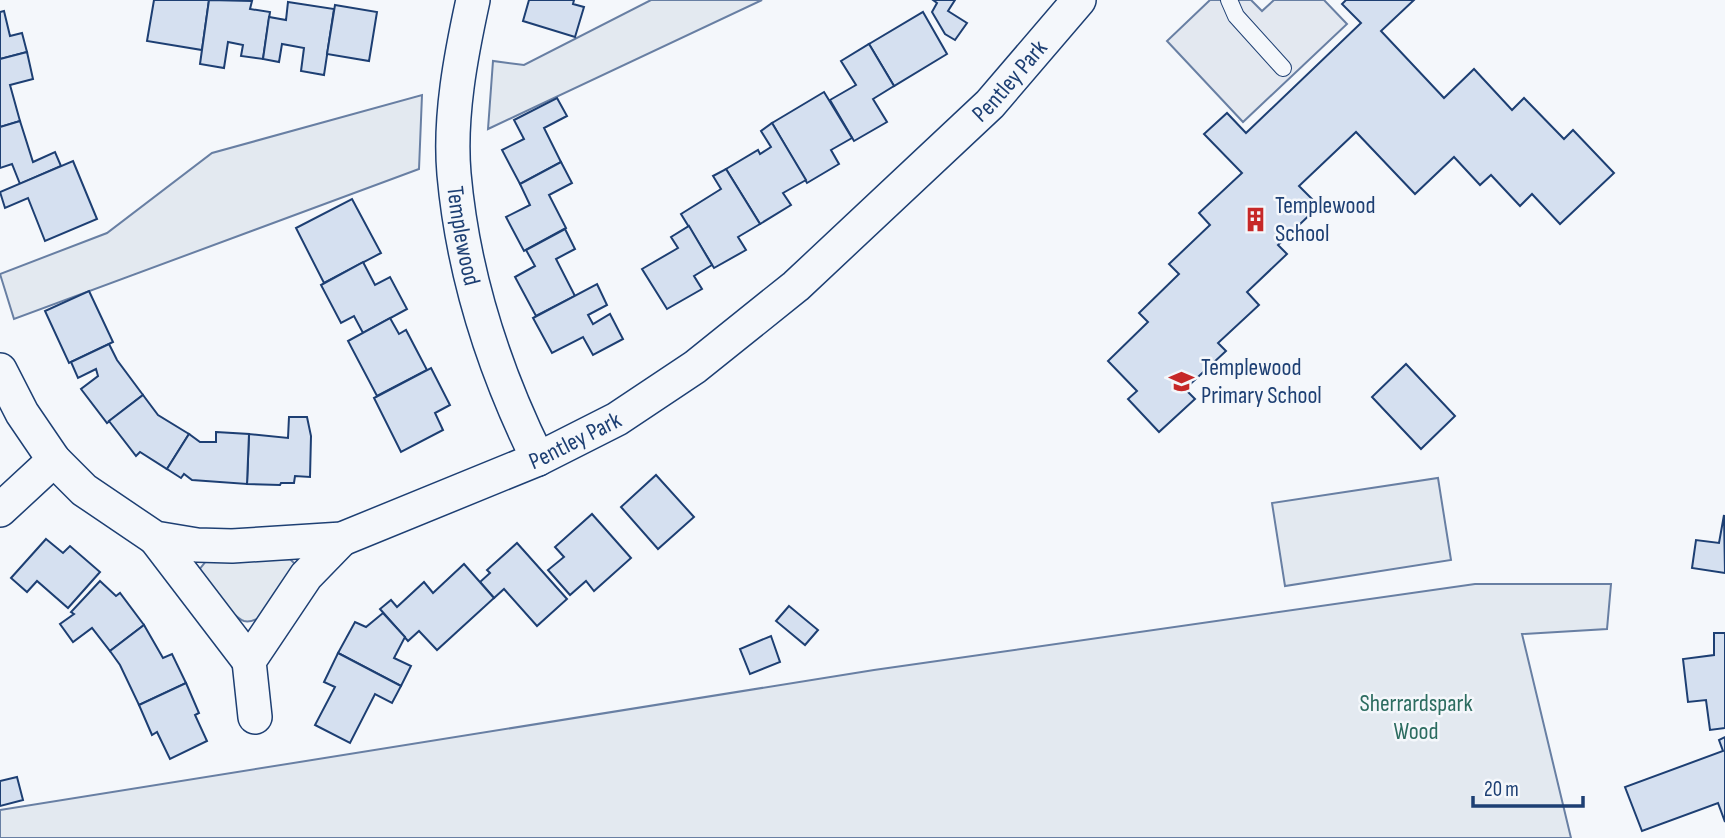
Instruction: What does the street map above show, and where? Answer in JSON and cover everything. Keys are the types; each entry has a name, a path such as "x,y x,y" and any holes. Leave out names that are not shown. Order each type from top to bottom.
{"street":[{"name":"Templewood","path":"473,0 462,51 456,107 454,172 459,212 467,265 496,365 538,459"},
{"name":"Pentley Park","path":"0,370 22,413 54,460 84,490 155,538 197,545 232,546 342,539 538,459 617,419 695,367 796,286 990,104 1079,0"},
{"path":"0,510 54,460"},
{"path":"155,538 249,661 254,717"},
{"path":"249,661 306,576 342,539"}],"lane":[{"path":"1229,0 1236,16 1283,68"}],"green space":[{"path":"651,0 762,0 488,129 493,61 524,65"},
{"path":"422,95 419,169 14,319 0,274 107,233 212,153"},
{"path":"1438,478 1451,560 1285,586 1272,503"},
{"path":"290,559 296,565 261,617 249,622 239,618 226,606 199,570 207,560"},
{"name":"Sherrardspark Wood","path":"1475,584 1611,584 1607,629 1522,634 1571,838 0,838 0,810 874,670"}],"shaded area":[{"path":"1210,0 1251,0 1262,11 1274,0 1324,0 1347,24 1243,122 1167,41"}],"building":[{"path":"154,0 209,0 202,50 147,41"},
{"path":"209,0 252,1 250,9 270,12 263,59 241,56 243,45 228,42 224,68 200,64"},
{"path":"529,0 574,0 573,4 584,7 575,37 523,21"},
{"path":"933,0 955,0 948,11 967,23 955,40 945,34 932,12 937,3"},
{"name":"Templewood School","path":"1346,0 1414,0 1381,31 1444,98 1474,69 1512,110 1524,98 1564,139 1573,130 1614,173 1560,224 1532,194 1520,206 1491,175 1480,185 1454,157 1415,194 1356,132 1299,186 1319,206 1278,245 1287,254 1247,292 1259,305 1218,343 1226,351 1185,389 1195,399 1159,432 1128,399 1137,391 1108,361 1148,322 1139,313 1179,274 1169,264 1210,225 1199,213 1242,173 1204,134 1227,113 1246,133 1361,23 1342,4"},
{"path":"288,2 334,9 324,75 301,71 304,48 282,44 279,62 263,59 269,17 286,20"},
{"path":"335,5 377,12 369,61 327,54"},
{"path":"4,11 10,36 22,33 27,52 0,59 0,12"},
{"path":"923,12 947,54 894,86 869,44"},
{"path":"869,44 894,86 873,99 887,122 854,141 830,100 856,85 841,61"},
{"path":"27,52 33,79 10,85 20,121 0,127 0,59"},
{"path":"824,92 852,138 831,150 839,164 807,183 772,123"},
{"path":"557,98 567,116 544,128 561,162 520,184 502,150 524,139 514,120"},
{"path":"20,121 33,162 55,152 61,166 20,184 12,164 0,168 0,127"},
{"path":"772,123 806,180 783,193 791,205 760,224 726,169 758,150 760,154 771,147 761,131"},
{"path":"73,161 97,219 45,241 28,198 5,208 0,192"},
{"path":"561,162 572,183 549,195 566,228 524,251 506,217 530,205 520,184"},
{"path":"726,169 760,224 738,237 746,250 714,268 681,214 721,189 713,176"},
{"path":"352,199 381,253 324,283 296,228"},
{"path":"689,226 712,265 694,276 702,289 667,309 642,269 678,248 671,237"},
{"path":"565,229 575,249 556,259 575,296 536,316 515,277 535,266 526,250"},
{"path":"363,262 375,285 390,277 407,309 363,333 354,316 341,323 321,285"},
{"path":"597,284 607,305 588,315 593,324 610,314 623,339 593,355 583,337 552,353 533,318"},
{"path":"89,291 113,342 69,363 45,311"},
{"path":"390,318 399,334 406,330 427,370 377,396 348,341"},
{"path":"109,344 117,360 143,395 107,423 81,389 98,376 96,369 78,378 71,362"},
{"path":"1406,364 1455,416 1421,449 1372,397"},
{"path":"431,368 450,405 435,413 443,430 401,452 374,398"},
{"path":"143,395 158,415 189,434 167,469 140,452 136,456 109,421"},
{"path":"289,417 307,417 311,436 310,477 295,476 294,483 280,485 247,484 249,434 288,438"},
{"path":"216,432 249,434 247,484 192,480 184,474 181,478 167,469 189,434 200,442 216,442"},
{"path":"656,475 694,517 658,549 621,507"},
{"path":"592,514 631,558 594,591 586,581 570,595 548,570 564,557 555,547"},
{"path":"1724,515 1725,573 1692,568 1696,540 1719,543"},
{"path":"46,539 63,553 70,546 100,572 68,608 37,581 27,592 11,578"},
{"path":"517,543 567,599 537,626 504,589 494,598 480,582 490,573 487,570"},
{"path":"464,564 494,598 437,650 419,631 408,641 380,609 391,600 397,607 424,582 433,593"},
{"path":"100,581 116,596 120,593 144,625 110,651 92,628 73,642 60,624 74,614 71,612"},
{"path":"789,606 818,630 805,645 776,621"},
{"path":"383,613 405,637 394,658 411,666 401,686 338,653 355,622 366,627"},
{"path":"144,625 163,658 172,654 186,683 139,705 120,665 110,651"},
{"path":"1714,633 1725,633 1725,728 1710,730 1706,700 1688,702 1683,659 1714,655"},
{"path":"771,636 780,662 750,674 740,649"},
{"path":"338,653 401,686 392,703 375,694 350,743 315,725 335,687 324,682"},
{"path":"186,683 199,713 195,715 207,741 170,759 157,732 152,735 139,705"},
{"path":"1725,737 1725,822 1718,803 1642,831 1625,787 1723,751 1719,740"},
{"path":"17,777 23,800 0,806 0,781"}],"place":[{"name":"Templewood School","path":"1255,219"},
{"name":"Templewood Primary School","path":"1181,381"}]}
